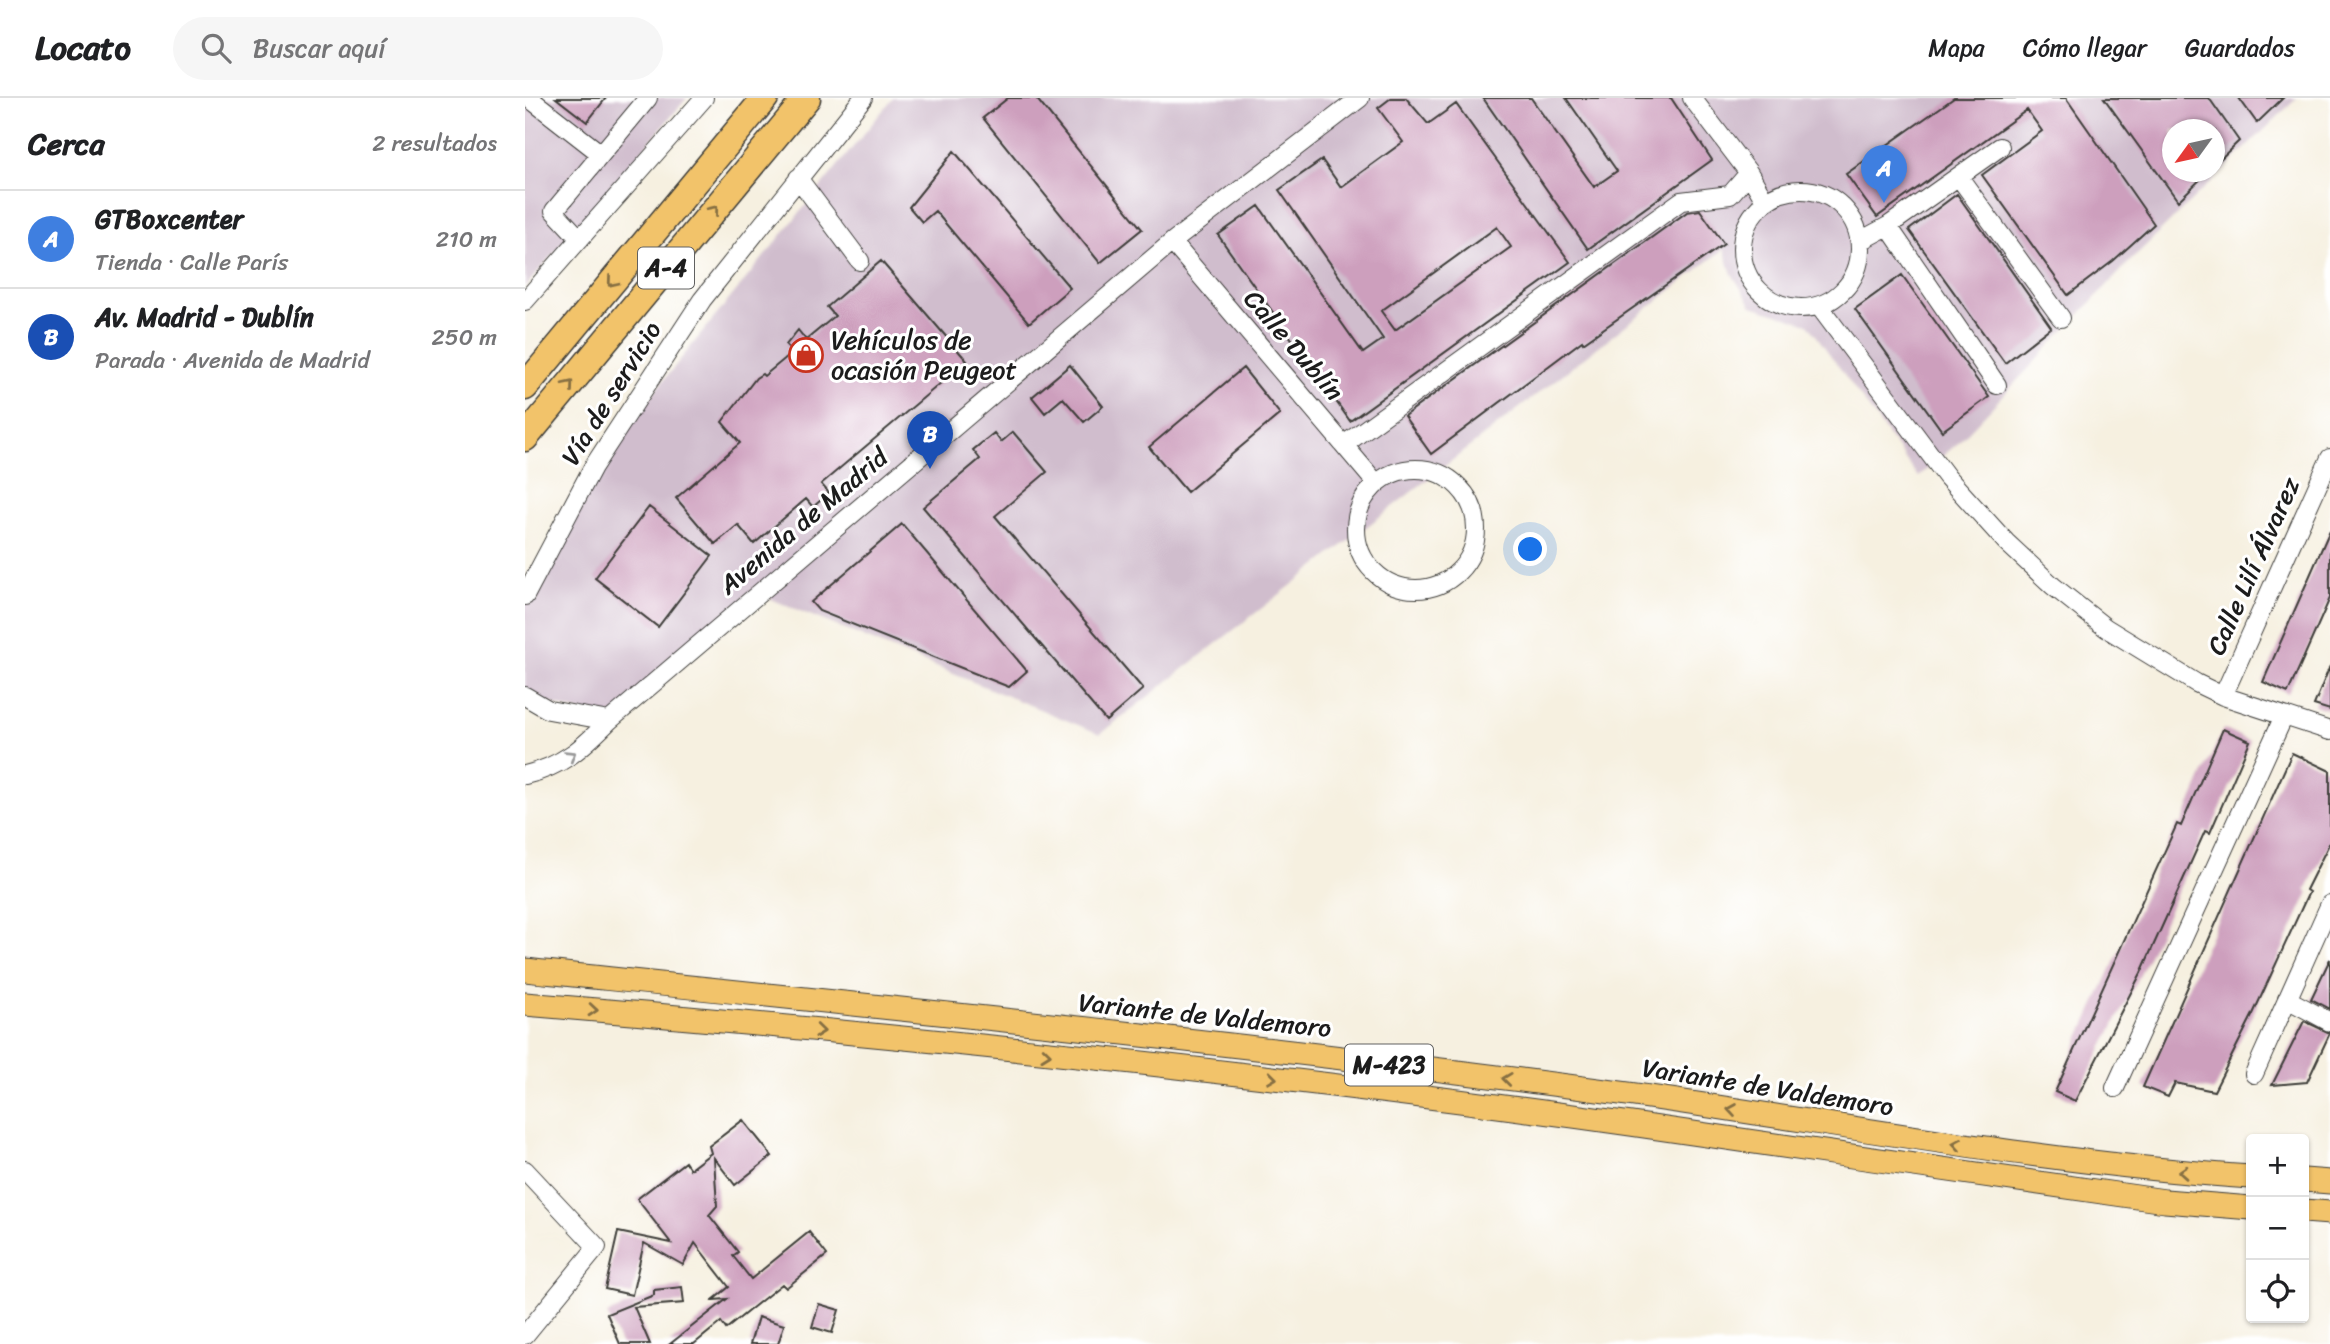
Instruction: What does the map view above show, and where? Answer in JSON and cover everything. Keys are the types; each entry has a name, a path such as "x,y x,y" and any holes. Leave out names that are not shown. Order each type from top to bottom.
{"highway":[{"name":"A-4","path":"525,387 765,98"},
{"name":"A-4","path":"525,438 807,98"}],"main road":[{"name":"Variante de Valdemoro","path":"525,970 1260,1049 1629,1095 2007,1152 2167,1171 2246,1177"},
{"name":"Variante de Valdemoro","path":"525,1004 687,1017 1245,1074 1630,1124 2152,1200 2246,1208"},
{"path":"2309,1180 2330,1182"},
{"path":"2309,1211 2330,1213"}],"street":[{"path":"529,98 601,154"},
{"path":"580,239 554,211 648,98"},
{"path":"525,301 704,98"},
{"name":"Vía de servicio","path":"525,596 593,467 702,300 863,98"},
{"name":"Avenida de Madrid","path":"525,775 540,772 576,753 609,721 1172,242 1360,98"},
{"path":"1692,98 1749,173 1765,201"},
{"path":"1860,240 1888,226 2000,147"},
{"path":"1345,444 1681,201 1730,195 1749,173"},
{"path":"1959,177 2061,318"},
{"path":"799,178 860,261"},
{"path":"1798,189 1824,194 1845,209 1855,223 1860,240 1861,257 1856,274 1847,288 1834,299 1819,306 1800,309 1782,305 1766,297 1753,284 1745,267 1742,249 1744,231 1752,215 1765,201 1780,193 1798,189"},
{"path":"1888,226 1997,385"},
{"name":"Calle Dublín","path":"1172,242 1376,483"},
{"path":"1819,306 1947,477 2006,542 2053,586 2106,628 2191,680 2223,696 2330,731"},
{"name":"Calle Lilí Álvarez","path":"2223,696 2330,458"},
{"path":"1427,469 1452,480 1470,501 1477,527 1472,554 1456,576 1432,588 1405,589 1380,578 1362,558 1355,531 1360,505 1376,483 1400,470 1427,469"},
{"path":"525,696 549,710 609,721"},
{"path":"2115,1087 2284,716"},
{"path":"2254,1074 2330,904"},
{"path":"2287,999 2330,1022"},
{"path":"525,1170 597,1247 525,1335"}],"shaded area":[{"path":"525,98 687,98 525,287"},
{"path":"893,98 2297,98 2225,168 2225,119 2162,119 2162,182 2211,182 2136,255 1957,444 1918,477 1808,324 1752,306 1732,274 1724,249 1100,734 766,597 609,721 525,696 525,596 593,467"}],"building":[{"path":"556,98 606,98 587,122"},
{"path":"1008,98 1036,98 1142,229 1100,263 983,118"},
{"path":"1391,98 1406,98 1428,124 1456,104 1570,262 1350,421 1218,235 1259,206 1363,353 1383,339 1279,190 1322,160 1341,187 1403,142 1378,108","holes":["1497,227 1511,247 1395,330 1381,311"]},
{"path":"1483,98 1531,98 1594,187 1617,171 1566,98 1671,98 1712,160 1588,249"},
{"path":"1954,98 2066,98 2154,224 2113,261 2068,295 1982,175 2042,131 2027,110 1877,217 1846,174"},
{"path":"2104,98 2209,98 2224,119 2162,119 2162,179"},
{"path":"2239,98 2283,98 2257,123"},
{"path":"2225,121 2239,141 2225,154"},
{"path":"954,151 1070,288 1029,323 935,211 922,222 909,207"},
{"path":"2164,182 2198,182 2178,201"},
{"path":"1957,194 2051,327 2005,363 1909,230"},
{"path":"1700,210 1724,244 1583,343 1582,341 1431,454 1404,416 1687,212"},
{"path":"881,261 967,361 821,484 829,493 813,507 806,499 754,544 738,525 715,544 676,498 740,443 722,422 756,378 762,374 764,376 793,352 786,345 798,330 806,340 835,316 827,307"},
{"path":"1902,275 1989,397 1942,431 1855,309"},
{"path":"1070,365 1103,406 1084,422 1063,398 1045,413 1032,397"},
{"path":"1243,368 1280,414 1187,492 1149,447"},
{"path":"1013,432 1047,472 995,516 1143,689 1106,721 923,507 980,459 973,450 994,433 1001,442"},
{"path":"649,507 712,556 658,627 595,578"},
{"path":"902,524 1027,671 1009,687 819,611 811,602"},
{"path":"2330,530 2330,598 2288,693 2263,682"},
{"path":"2330,666 2330,710 2314,705"},
{"path":"2223,729 2250,741 2210,833 2205,831 2141,973 2075,1101 2055,1092 2177,824 2181,826"},
{"path":"2292,753 2330,771 2330,842 2306,890 2309,892 2214,1091 2175,1083 2168,1097 2143,1087"},
{"path":"2330,959 2330,1009 2311,999"},
{"path":"2304,1021 2330,1033 2307,1082 2272,1085"},
{"path":"743,1120 772,1156 735,1185 714,1158 717,1206 709,1215 738,1252 733,1256 751,1279 809,1232 827,1255 786,1288 782,1284 726,1329 721,1322 694,1344 670,1344 727,1299 713,1300 729,1287 695,1243 683,1265 644,1243 632,1295 605,1289 618,1232 671,1243 637,1199 685,1162 690,1169 711,1153 709,1146"},
{"path":"682,1287 684,1303 634,1307 650,1344 620,1344 607,1314 654,1295 654,1290"},
{"path":"819,1304 839,1310 832,1333 812,1327"},
{"path":"758,1317 784,1325 778,1344 750,1344"}],"place":[{"name":"GTBoxcenter","path":"1884,203"},
{"name":"Vehículos de ocasión Peugeot","path":"806,355"},
{"name":"Av. Madrid - Dublín","path":"930,469"}]}
